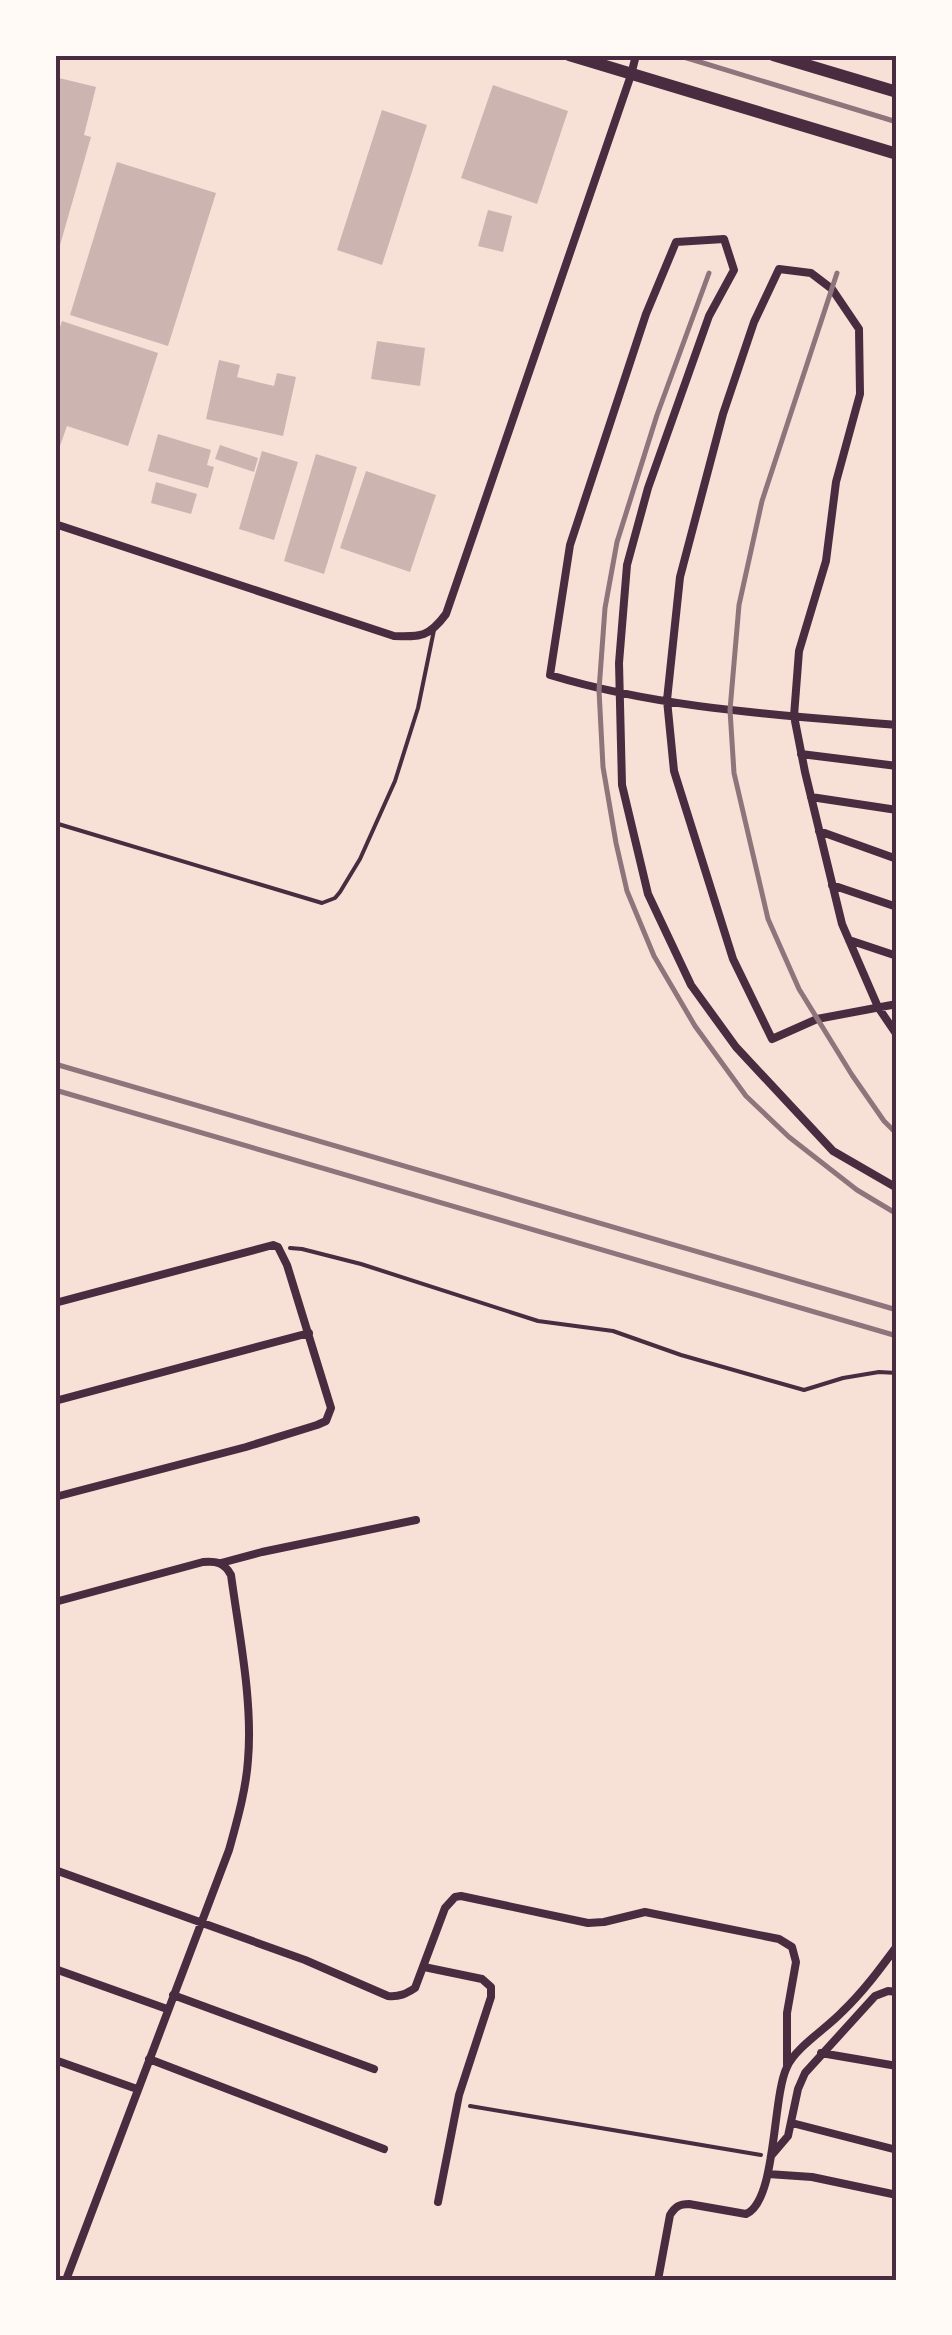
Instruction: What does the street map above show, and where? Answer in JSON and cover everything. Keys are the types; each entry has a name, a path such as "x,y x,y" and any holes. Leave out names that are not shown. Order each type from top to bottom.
{"highway":[{"path":"570,55 897,154"},
{"path":"773,55 897,92"}],"street":[{"path":"55,524 394,636 417,637 434,630 446,614 636,55"},
{"path":"897,725 730,710 667,700 619,693 599,690 550,675 570,545 646,314 676,242 724,238 734,270 709,316 648,488 627,565 619,663 619,693 622,785 648,894 692,985 736,1048 833,1151 897,1188"},
{"path":"897,1004 878,1007 818,1019 772,1039 734,959 674,770 667,700 680,578 723,414 754,322 779,269 811,272 832,289 859,329 860,394 836,482 826,561 799,651 794,716 842,924 878,1007 897,1035"},
{"path":"802,754 897,766"},
{"path":"811,797 897,810"},
{"path":"819,831 897,859"},
{"path":"832,884 897,907"},
{"path":"849,940 897,956"},
{"path":"55,1303 273,1244 288,1264 331,1408 326,1420 246,1447 55,1497"},
{"path":"55,1401 309,1333"},
{"path":"55,1602 202,1562 222,1563 416,1520"},
{"path":"66,2280 229,1850 241,1804 249,1754 248,1713 231,1575 222,1563"},
{"path":"55,1870 305,1960 388,1996 401,1996 415,1988 446,1908 461,1896 588,1923 645,1912 788,1942 796,1962 786,2025 787,2065 768,2174 757,2206 746,2214 689,2204 674,2208 658,2280"},
{"path":"787,2065 845,2010 897,1946"},
{"path":"424,1967 482,1979 491,1987 458,2104 438,2202"},
{"path":"55,1969 168,2009"},
{"path":"771,2156 788,2136 809,2066 875,1996 897,1992"},
{"path":"173,1995 374,2069"},
{"path":"821,2053 897,2066"},
{"path":"149,2059 384,2149"},
{"path":"55,2060 137,2089"},
{"path":"792,2123 897,2150"},
{"path":"768,2174 812,2177 897,2195"}],"lane":[{"path":"55,823 329,902 340,892 360,859 395,781 418,708 434,630"}],"path":[{"path":"280,1250 302,1249 361,1264 538,1322 613,1331 804,1390 843,1378 897,1373"},
{"path":"458,2104 771,2156"}],"building":[{"path":"55,77 96,87 84,135 91,137 56,259"},
{"path":"493,85 568,111 537,204 461,178"},
{"path":"382,110 427,125 382,265 337,250"},
{"path":"117,162 216,193 168,346 70,315"},
{"path":"488,210 512,216 503,252 478,246"},
{"path":"62,321 158,353 128,446 67,426 55,460 55,342"},
{"path":"377,341 425,348 420,386 371,379"},
{"path":"219,360 240,365 237,377 274,386 277,373 296,377 283,436 206,419"},
{"path":"158,434 211,450 207,465 214,467 208,488 148,471"},
{"path":"220,445 258,458 254,472 215,459"},
{"path":"262,451 298,462 274,540 239,529"},
{"path":"316,454 357,467 324,574 284,561"},
{"path":"366,471 436,495 410,572 340,548"},
{"path":"156,482 197,494 191,514 151,503"}],"railway":[{"path":"677,55 897,122"},
{"path":"709,273 657,415 617,542 605,608 599,690 603,767 616,843 627,891 654,956 695,1026 746,1096 789,1137 857,1190 897,1214"},
{"path":"837,273 762,501 739,605 730,710 734,773 768,919 799,989 852,1075 897,1134"},
{"path":"55,1064 897,1310"},
{"path":"55,1090 897,1336"}]}
